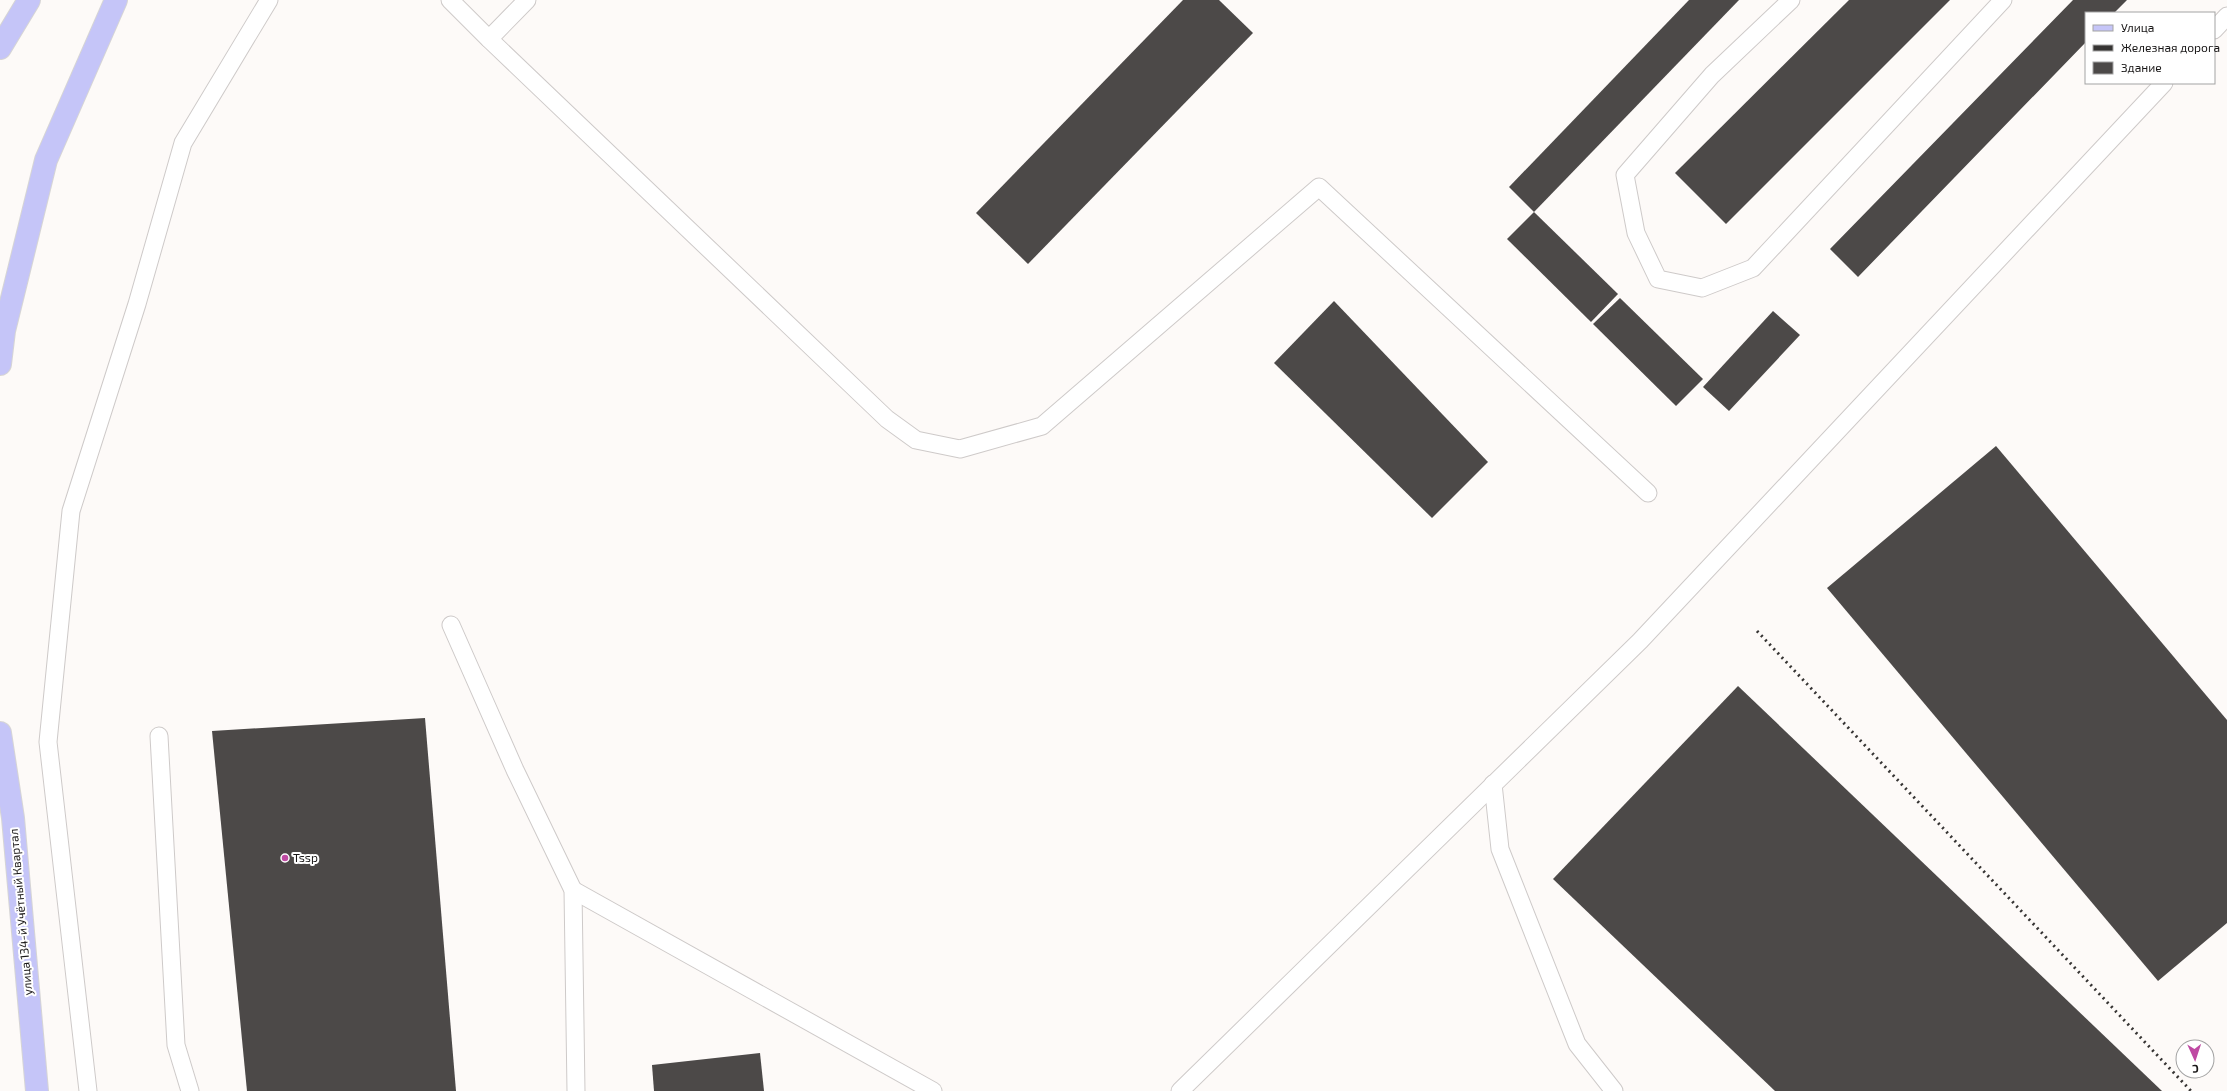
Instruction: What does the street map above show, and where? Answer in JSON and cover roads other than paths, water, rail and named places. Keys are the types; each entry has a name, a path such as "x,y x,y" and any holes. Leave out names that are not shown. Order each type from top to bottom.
{"main road":[{"path":"0,48 29,0"},
{"path":"0,364 4,332 46,160 116,0"},
{"name":"улица 134-й Учётный Квартал","path":"0,733 13,818 37,1091"}],"lane":[{"path":"88,1091 48,742 71,511 137,304 183,143 269,0"},
{"path":"450,0 886,419 916,440 960,449 1042,426 1319,187 1648,493"},
{"path":"489,39 526,0"},
{"path":"1791,0 1712,75 1625,176 1636,233 1658,279 1702,288 1753,268 2003,0"},
{"path":"2215,29 2227,16"},
{"path":"1180,1091 1640,641 2163,84"},
{"path":"451,625 515,770 573,890 576,1091"},
{"path":"159,736 176,1045 190,1091"},
{"path":"1493,784 1500,849 1577,1044 1614,1091"},
{"path":"573,890 933,1091"}],"railway":[{"path":"1757,631 2191,1091"}],"place":[{"name":"Tssp","path":"285,858"}]}
